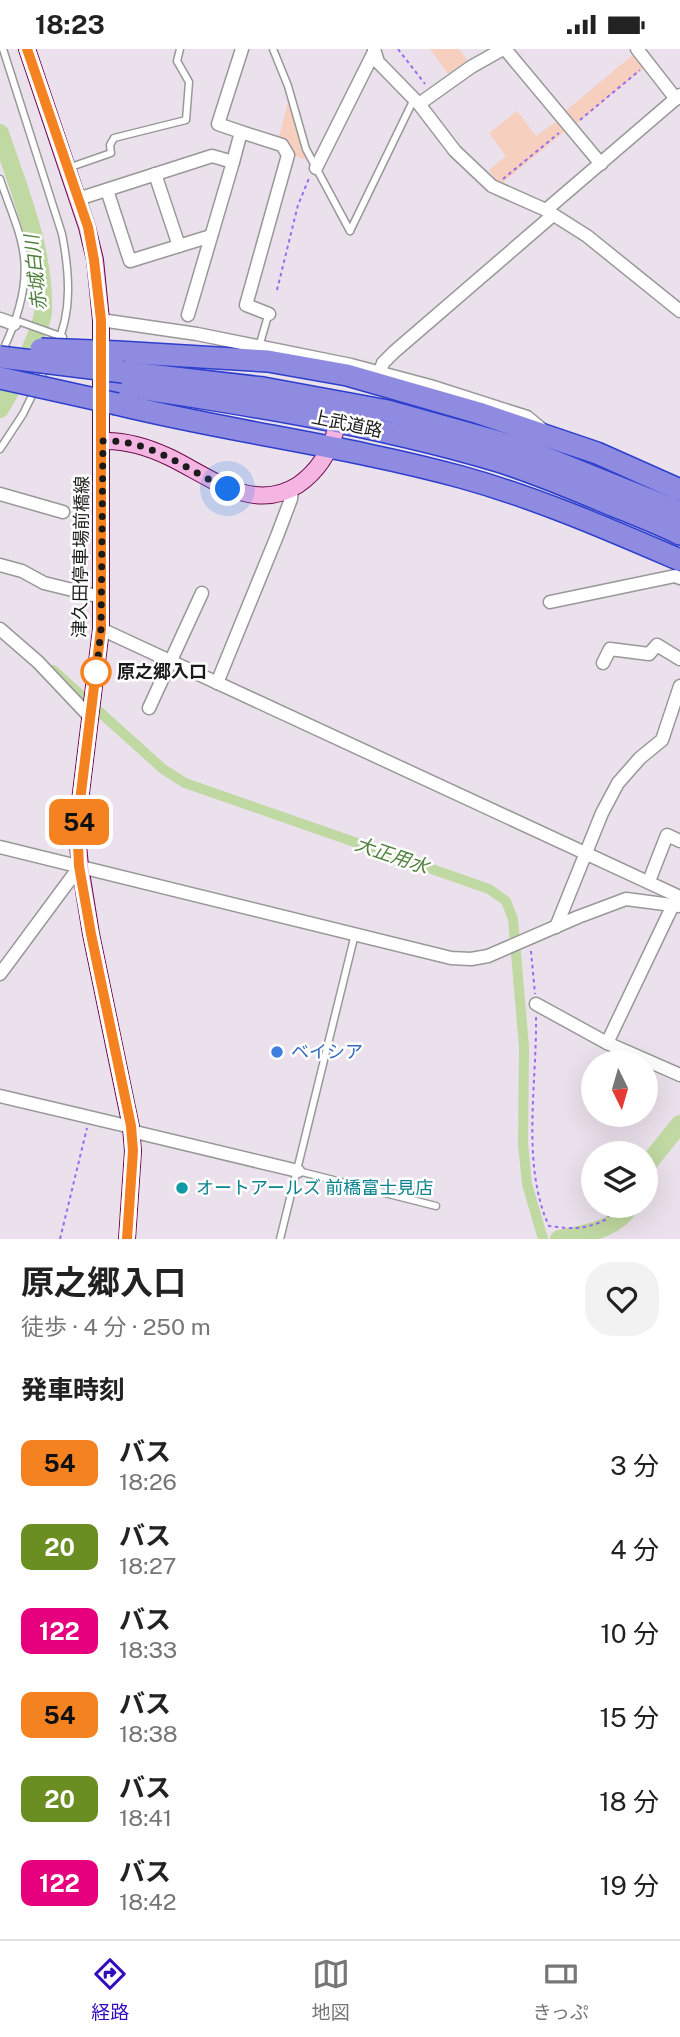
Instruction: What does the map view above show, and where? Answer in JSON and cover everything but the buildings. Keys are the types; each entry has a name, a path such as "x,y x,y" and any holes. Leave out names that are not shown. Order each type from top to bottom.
{"highway":[{"path":"0,347 115,384 221,427 333,438 449,474 530,492 680,560"},
{"name":"上武道路","path":"0,357 115,384 263,388 388,411 524,449 680,512"},
{"path":"0,378 115,384 268,361 347,375 478,413 546,444 597,453 680,490"},
{"name":"上武道路","path":"0,367 264,407 437,444 500,462 568,487 680,534"}],"main road":[{"name":"津久田停車場前橋線","path":"27,49 88,227 101,320 115,384 103,441 101,629 80,801 79,866 131,1128 133,1151 127,1239"},
{"path":"342,399 347,375"},
{"path":"103,441 124,441 155,451 217,484 240,493 272,495 292,489 313,473 333,438"}],"street":[{"path":"242,49 218,124 282,145 288,155 246,305 269,312"},
{"path":"416,101 504,49 601,164"},
{"path":"380,372 383,363 678,97 637,49"},
{"path":"315,167 374,51"},
{"path":"374,51 377,62 416,101 454,151 492,186 549,212 587,236 680,311"},
{"path":"188,316 241,132"},
{"path":"78,199 212,156 233,162"},
{"path":"155,174 179,246"},
{"path":"107,190 130,261 211,236"},
{"path":"0,319 16,322"},
{"path":"101,320 165,328 380,372 527,417 534,421 546,444"},
{"path":"217,683 277,536 292,489"},
{"path":"0,494 63,512"},
{"path":"0,565 22,571 44,583 101,597"},
{"path":"550,602 675,576 680,578"},
{"path":"149,708 202,593"},
{"path":"0,629 92,711"},
{"path":"101,629 649,881 678,902"},
{"path":"603,663 610,649 649,654 657,645 680,659"},
{"path":"556,927 585,852 618,783 640,758 662,740 680,686"},
{"path":"649,881 667,835 680,841"},
{"path":"0,847 451,958 471,959 509,948 626,899 678,902"},
{"path":"0,974 79,866"},
{"path":"607,1043 678,902"},
{"path":"536,1004 607,1043 680,1075"},
{"path":"0,1096 298,1171"}],"lane":[{"path":"0,449 23,414 59,336 65,319 68,276 62,234 3,49"},
{"path":"68,168 111,153 110,145 114,138 186,120 189,82 177,61 180,49"},
{"path":"273,49 288,86 306,149 350,231 416,101"},
{"path":"0,179 24,257 24,282 16,322 0,357"},
{"path":"259,347 269,312"},
{"path":"16,322 66,338 39,392 115,384"},
{"path":"280,1239 355,934"},
{"path":"298,1171 436,1206"}],"path":[{"path":"398,49 430,91"},
{"path":"573,125 643,67"},
{"path":"497,184 560,132 555,126"},
{"path":"278,290 299,205 315,167"},
{"path":"528,940 536,1004 537,1062 532,1130 534,1168 541,1208 549,1226 590,1228 607,1218"},
{"path":"60,1239 89,1117"}],"shaded area":[{"path":"430,49 459,49 467,60 448,74"},
{"path":"635,53 646,66 574,126 563,113"},
{"path":"288,102 306,160 290,154 278,141"},
{"path":"517,111 536,136 557,121 565,131 500,185 489,170 506,156 489,133"}],"waterway":[{"name":"赤城白川","path":"0,133 35,243 43,288 43,311 32,346 0,409"},
{"name":"大正用水","path":"53,670 163,769 185,783 489,889 506,901 513,919 524,1047 523,1144 527,1184 543,1239"},
{"path":"658,1151 680,1124"},
{"path":"559,1239 589,1233 608,1226 619,1218"}],"bus line":[{"name":"54","path":"27,49 88,227 101,320 101,629 80,801 78,845 91,934 131,1126 133,1151 127,1239"}],"place":[{"name":"原之郷入口","path":"96,672"},
{"name":"ベイシア","path":"277,1052"},
{"name":"オートアールズ 前橋富士見店","path":"182,1188"}],"route":[{"path":"96,672 96,676 101,629 103,441 124,441 155,451 228,489"}]}
